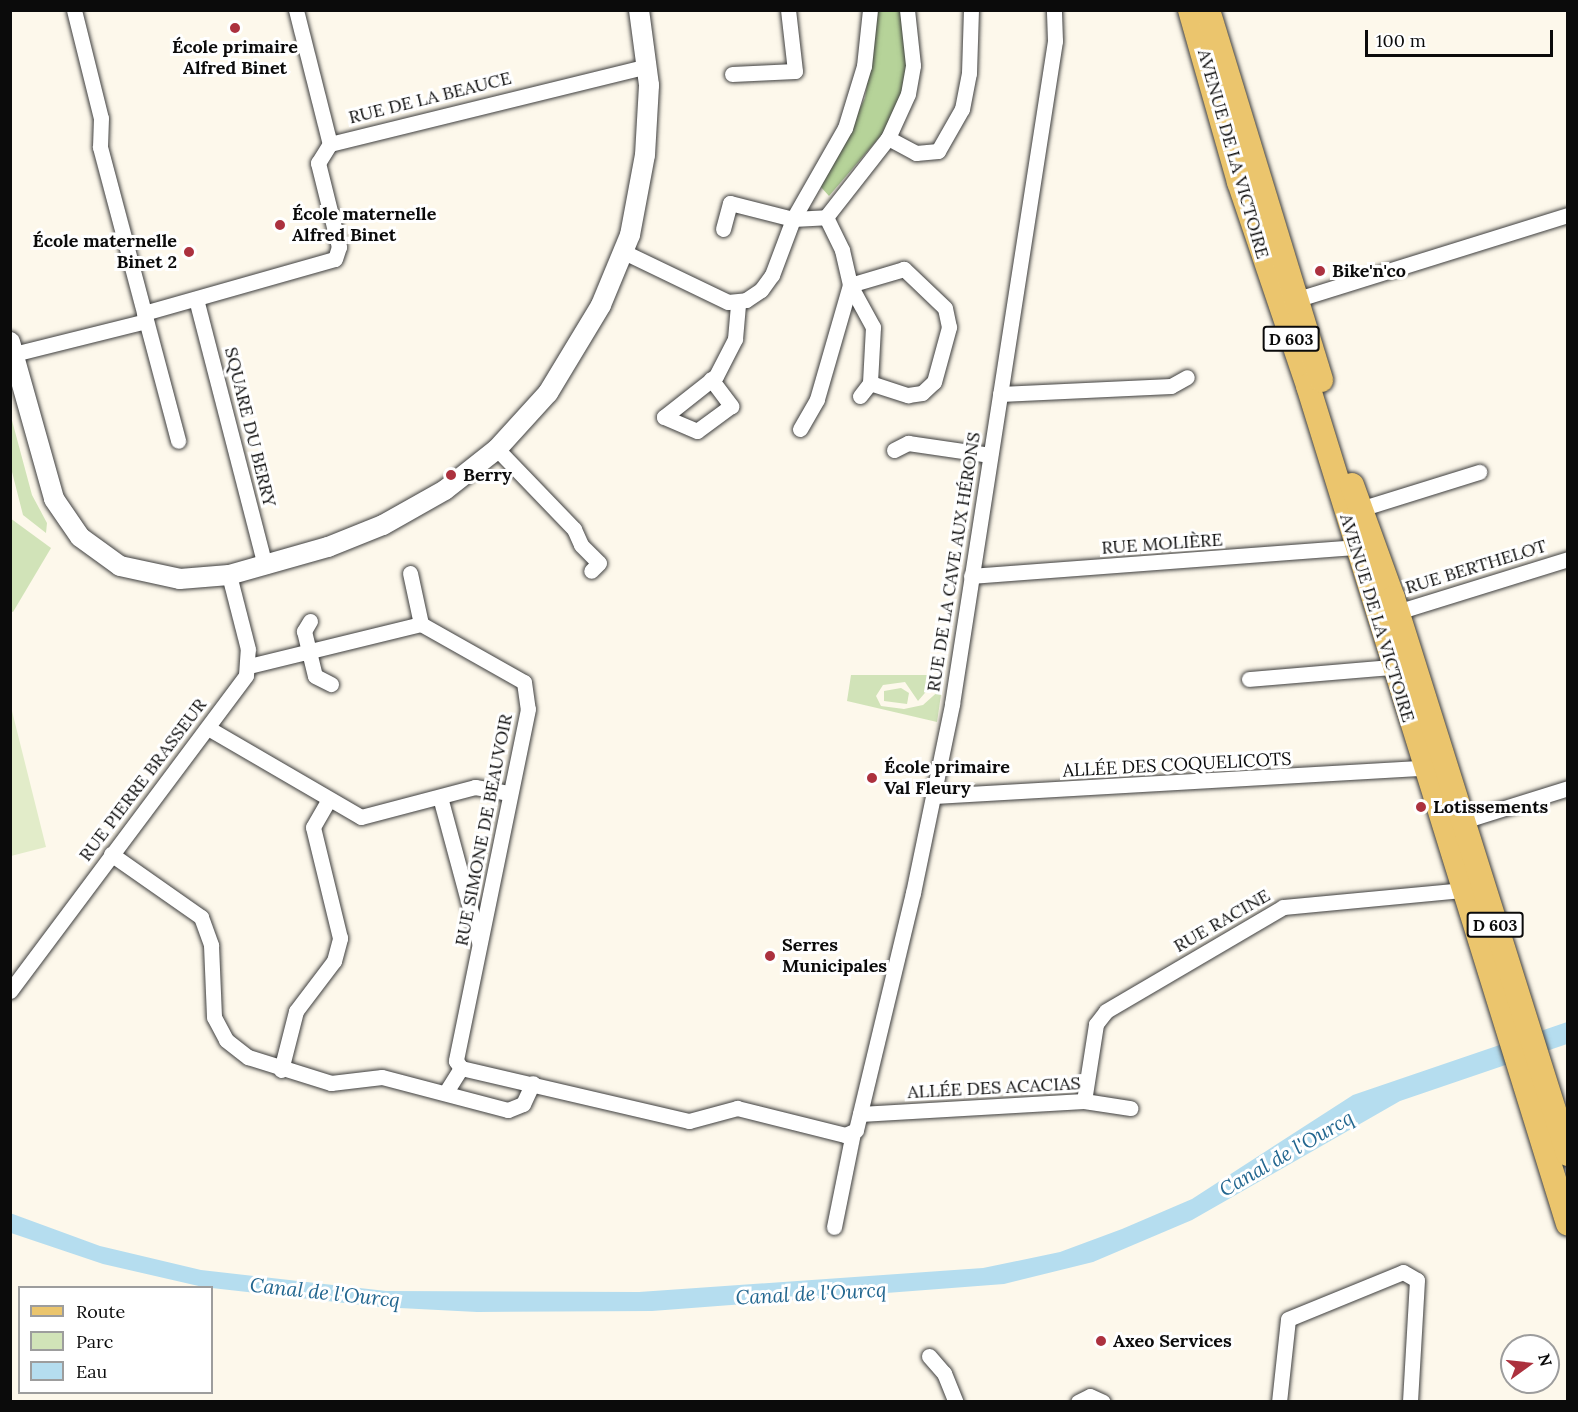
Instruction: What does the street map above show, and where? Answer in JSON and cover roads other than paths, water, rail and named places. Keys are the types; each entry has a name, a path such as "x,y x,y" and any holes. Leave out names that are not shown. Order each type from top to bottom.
{"main road":[{"name":"AVENUE DE LA VICTOIRE","path":"1190,10 1354,547 1500,1012 1517,1032"},
{"name":"AVENUE DE LA VICTOIRE","path":"1208,10 1360,508 1397,612 1463,821 1568,1224"},
{"name":"AVENUE DE LA VICTOIRE","path":"1529,1068 1568,1154"}],"street":[{"path":"74,10 101,118 100,147 178,441"},
{"path":"296,10 330,144"},
{"path":"196,299 145,317 12,348 54,500 80,537 120,566 180,579 229,575 265,566 383,525 445,490 497,449 568,364 602,305 624,252 645,155 647,66 639,10"},
{"path":"624,252 738,303 754,297 766,284 793,219 845,128 864,66 870,10"},
{"path":"723,230 730,203 793,219 826,217 888,138 908,94 913,65 907,10"},
{"path":"888,138 916,153 938,151 962,109 969,73 971,10"},
{"name":"RUE DE LA CAVE AUX HÉRONS","path":"853,1132 860,1114 933,796 971,576 1055,41 1054,10"},
{"path":"732,74 795,71 791,11"},
{"name":"RUE DE LA BEAUCE","path":"196,299 328,264 339,247 318,163 330,144 647,66"},
{"path":"1298,299 1568,215"},
{"path":"826,217 842,250 850,285 873,327 870,383 860,396"},
{"path":"850,285 904,269 945,308 949,327 934,382 922,393 908,395 870,383"},
{"path":"800,429 817,399 850,285"},
{"name":"SQUARE DU BERRY","path":"196,299 265,566"},
{"path":"711,379 735,339 738,303"},
{"path":"1000,394 1171,386 1187,377"},
{"path":"894,450 908,444 990,455"},
{"path":"497,449 574,529 581,545 599,563 591,571"},
{"path":"1360,508 1479,472"},
{"name":"RUE MOLIÈRE","path":"971,576 1354,547"},
{"name":"RUE BERTHELOT","path":"1397,612 1568,559"},
{"path":"229,575 249,666 310,655 421,624 410,573"},
{"path":"310,621 304,631 315,676 331,684"},
{"name":"RUE SIMONE DE BEAUVOIR","path":"421,624 524,682 528,709 456,1060 461,1068"},
{"name":"RUE PIERRE BRASSEUR","path":"10,991 208,728 249,666"},
{"path":"1249,679 1392,667"},
{"path":"208,728 361,817 475,787 509,793"},
{"name":"ALLÉE DES COQUELICOTS","path":"933,796 1424,768"},
{"path":"1463,821 1568,788"},
{"path":"440,797 480,947"},
{"path":"282,1070 296,1011 333,961 340,938 313,827 329,799"},
{"path":"111,854 201,917 211,945 211,1004 219,1030 236,1050 282,1070 331,1083 382,1077 508,1110 523,1104 533,1083"},
{"name":"RUE RACINE","path":"1083,1101 1096,1024 1107,1011 1283,907 1462,890"},
{"path":"446,1092 453,1074 461,1068 689,1121 736,1108 845,1135 853,1132"},
{"path":"1529,1068 1568,1189"},
{"name":"ALLÉE DES ACACIAS","path":"860,1114 1083,1101 1130,1108"},
{"path":"834,1227 853,1132"},
{"path":"1279,1401 1288,1319 1403,1272 1417,1280 1410,1401"},
{"path":"929,1356 944,1373 956,1401"},
{"path":"1078,1401 1090,1396 1103,1401"}],"water":[{"name":"Canal de l'Ourcq","path":"1567,1022 1567,1044 1400,1101 1192,1220 1093,1262 1004,1284 652,1311 477,1312 380,1307 199,1286 103,1264 11,1233 10,1213 100,1246 201,1270 386,1291 639,1292 983,1268 1060,1252 1192,1199 1353,1095"}],"place":[{"name":"École primaire Alfred Binet","path":"235,28"},
{"name":"École maternelle Alfred Binet","path":"280,225"},
{"name":"École maternelle Binet 2","path":"189,252"},
{"name":"Bike'n'co","path":"1320,271"},
{"name":"Berry","path":"451,475"},
{"name":"École primaire Val Fleury","path":"872,778"},
{"name":"Lotissements","path":"1421,807"},
{"name":"Serres Municipales","path":"770,956"},
{"name":"Axeo Services","path":"1101,1341"}]}
